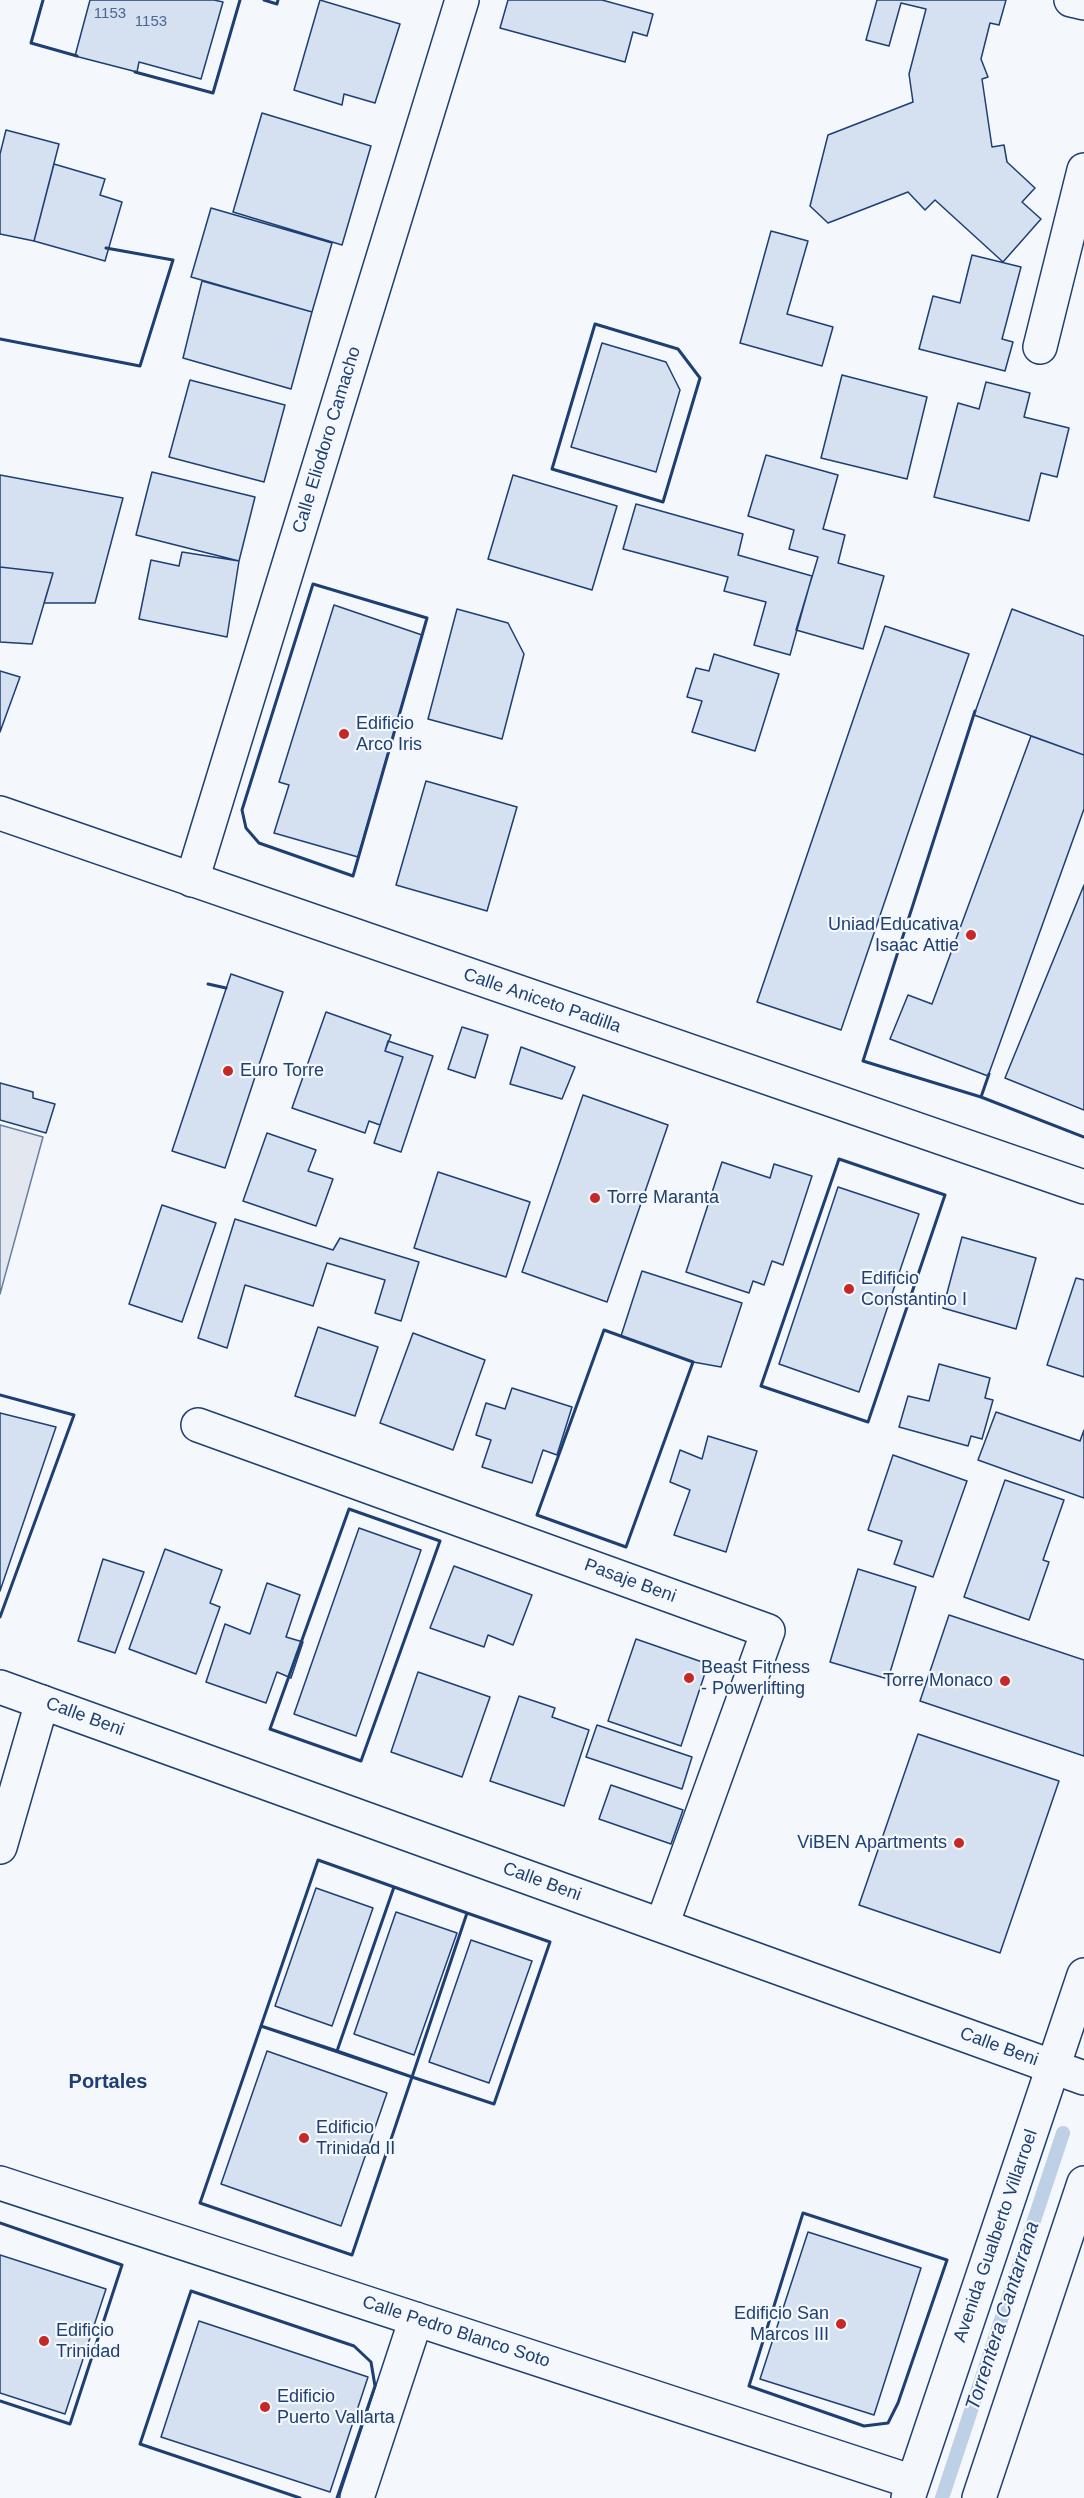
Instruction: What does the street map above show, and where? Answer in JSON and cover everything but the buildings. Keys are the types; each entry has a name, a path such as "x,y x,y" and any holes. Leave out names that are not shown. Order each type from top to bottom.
{"street":[{"name":"Calle Eliodoro Camacho","path":"192,880 462,0"},
{"path":"1071,0 1084,3"},
{"path":"1040,347 1084,171"},
{"name":"Calle Aniceto Padilla","path":"0,813 1084,1187"},
{"name":"Pasaje Beni","path":"198,1425 768,1631 662,1925"},
{"name":"Calle Beni","path":"0,1687 1084,2078"},
{"path":"0,1847 42,1702"},
{"name":"Avenida Gualberto Villarroel","path":"910,2490 1084,1975"},
{"name":"Calle Pedro Blanco Soto","path":"0,2183 416,2319 910,2490"},
{"path":"979,2498 1084,2183"},
{"path":"357,2498 416,2319"}],"shaded area":[{"path":"0,1125 43,1137 0,1294"}],"waterway":[{"name":"Torrentera Cantarrana","path":"942,2498 1063,2133"}],"wall":[{"path":"43,0 31,43 77,56"},
{"path":"135,72 213,93 240,0"},
{"path":"264,0 277,4 278,0"},
{"path":"0,339 140,366 173,260 106,248"},
{"path":"595,324 678,349 700,378 663,502 552,469 595,324"},
{"path":"313,584 427,618 353,876 259,843 246,828 242,810 313,584"},
{"path":"975,711 863,1061 981,1097 989,1074"},
{"path":"208,984 226,988"},
{"path":"981,1097 1084,1137"},
{"path":"839,1159 945,1195 868,1422 761,1386 839,1159"},
{"path":"604,1330 693,1362 626,1547 537,1515 604,1330"},
{"path":"0,1395 74,1415 0,1617"},
{"path":"349,1509 440,1541 361,1761 270,1729 349,1509"},
{"path":"318,1860 394,1887 337,2051 261,2026 318,1860"},
{"path":"394,1887 467,1913 412,2077 337,2051 394,1887"},
{"path":"467,1913 550,1942 494,2104 412,2077 467,1913"},
{"path":"261,2026 412,2077 352,2255 200,2203 261,2026"},
{"path":"803,2213 947,2260 898,2403 888,2423 864,2426 749,2386 803,2213"},
{"path":"0,2223 122,2265 70,2424 0,2401"},
{"path":"300,2498 140,2444 191,2291 354,2346 371,2362 375,2386 337,2498"}],"place":[{"name":"Edificio Arco Iris","path":"344,734"},
{"name":"Uniad Educativa Isaac Attie","path":"971,935"},
{"name":"Euro Torre","path":"228,1071"},
{"name":"Torre Maranta","path":"595,1198"},
{"name":"Edificio Constantino I","path":"849,1289"},
{"name":"Beast Fitness - Powerlifting","path":"689,1678"},
{"name":"Torre Monaco","path":"1005,1681"},
{"name":"ViBEN Apartments","path":"959,1843"},
{"name":"Edificio Trinidad II","path":"304,2138"},
{"name":"Edificio San Marcos III","path":"841,2324"},
{"name":"Edificio Trinidad","path":"44,2341"},
{"name":"Edificio Puerto Vallarta","path":"265,2407"}],"district":[{"name":"Portales","path":"108,2082"}]}
